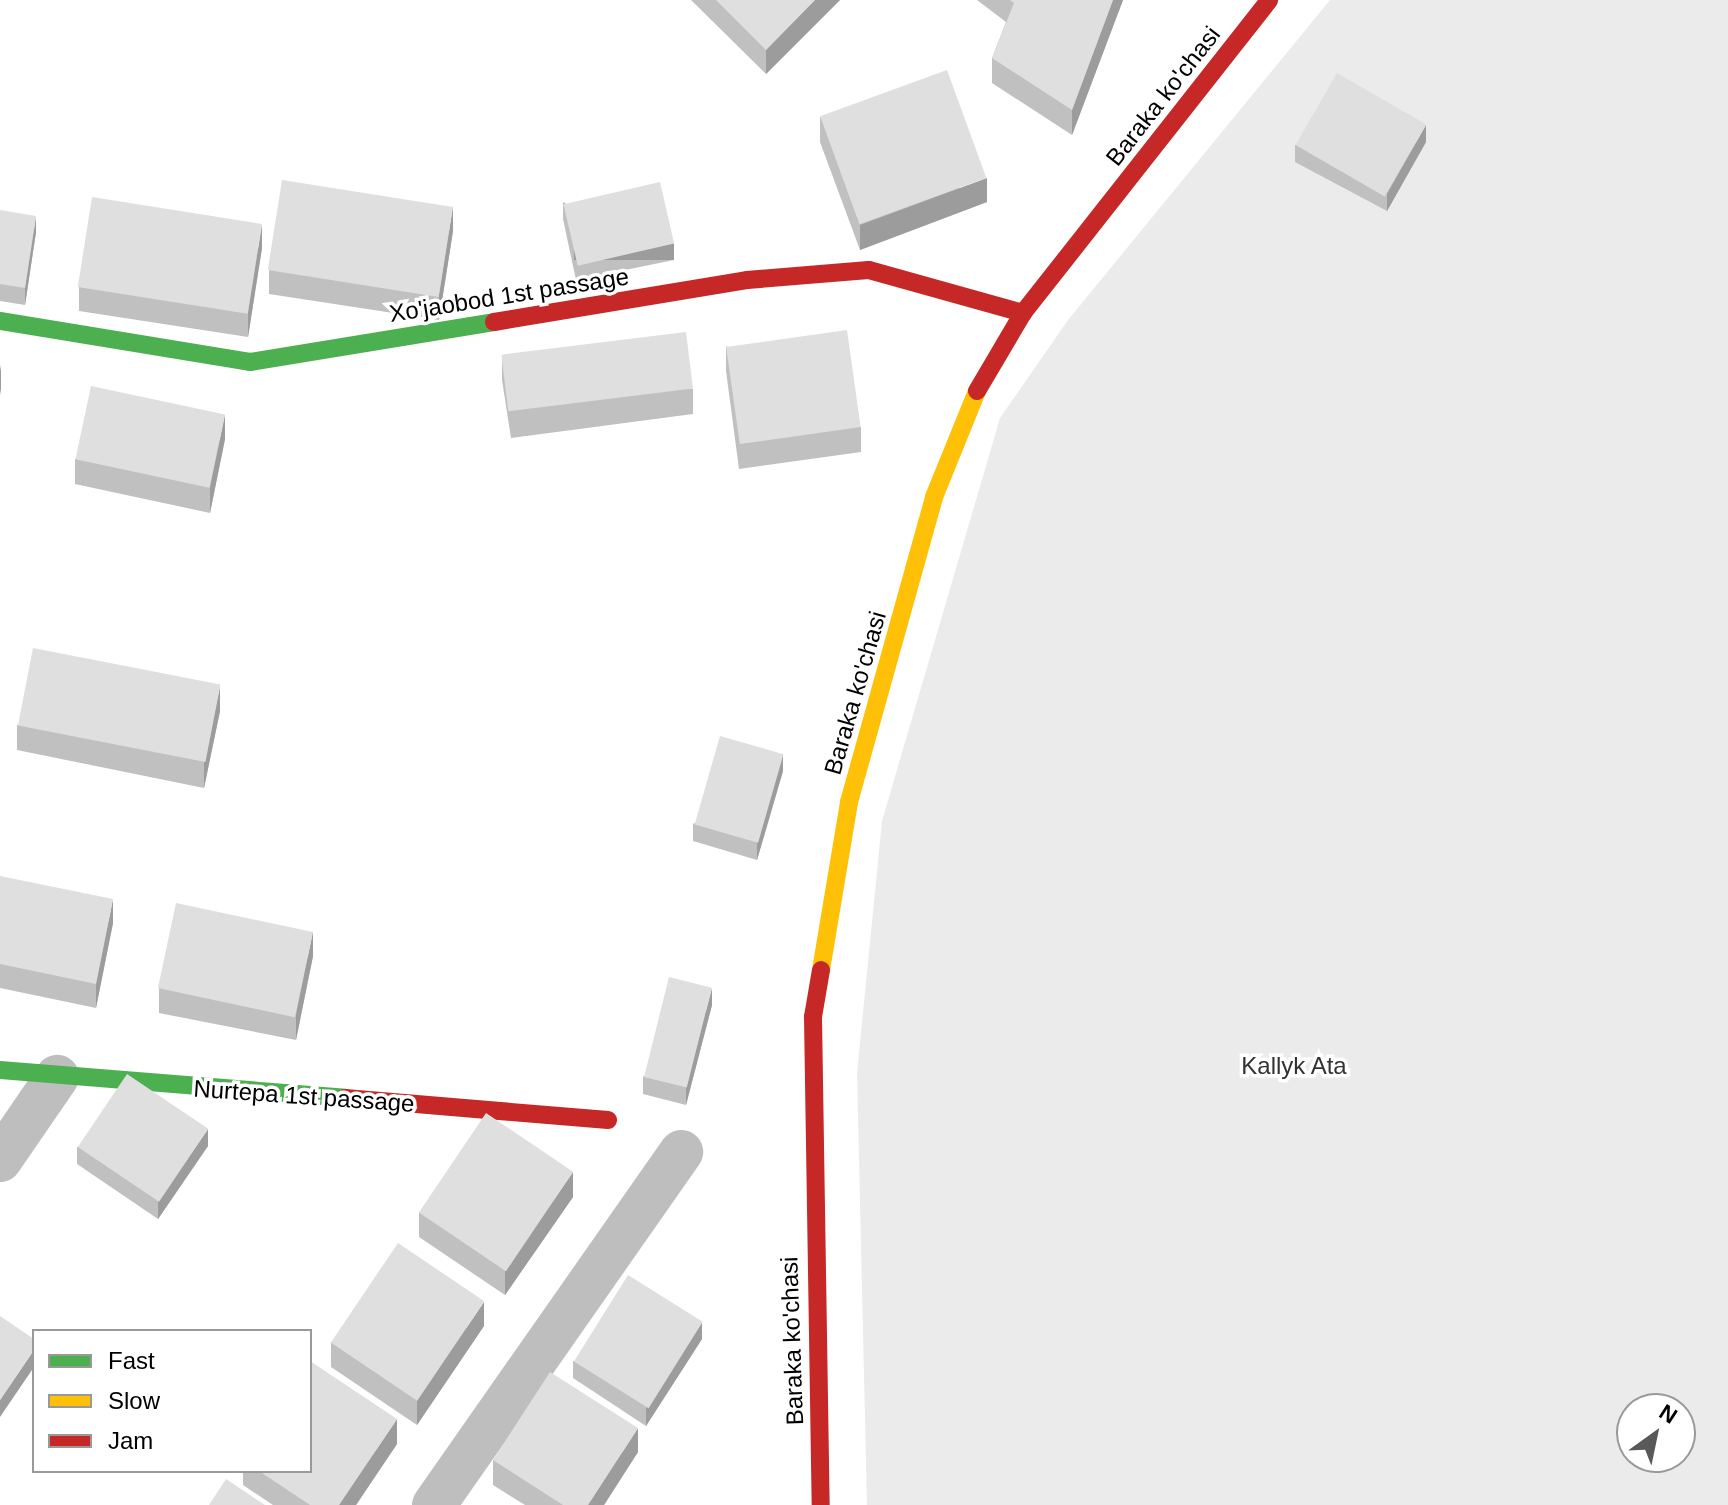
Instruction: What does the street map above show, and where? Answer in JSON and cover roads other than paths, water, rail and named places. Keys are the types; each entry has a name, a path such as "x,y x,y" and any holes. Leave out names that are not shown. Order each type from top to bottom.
{"street":[{"name":"Baraka ko'chasi","path":"821,1505 810,1125 813,1017 849,802 934,497 972,400 1023,313 1269,0"},
{"name":"Xo'jaobod 1st passage","path":"0,321 250,362 747,280 869,270 1023,313"},
{"name":"Nurtepa 1st passage","path":"0,1070 608,1120"},
{"path":"0,1160 57,1077"},
{"path":"434,1505 681,1152"}],"park label":[{"name":"Kallyk Ata","path":"1294,1066"}]}
